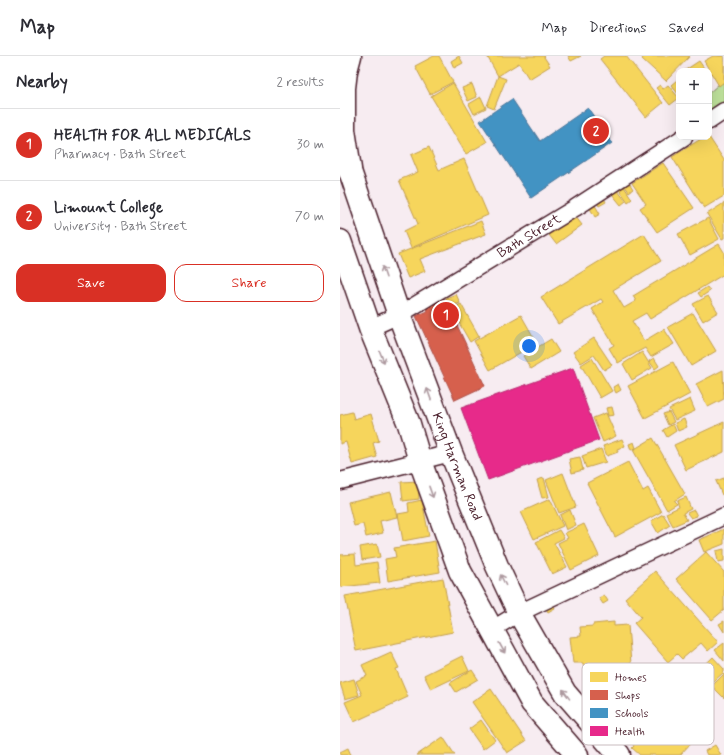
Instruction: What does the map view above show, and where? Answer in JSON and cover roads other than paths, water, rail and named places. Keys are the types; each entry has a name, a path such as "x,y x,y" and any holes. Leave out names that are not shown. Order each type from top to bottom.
{"main road":[{"path":"350,56 344,88 344,130 351,174"},
{"name":"King Harman Road","path":"340,154 351,174 399,314 451,453 497,566 519,613 565,693 582,713"},
{"name":"King Harman Road","path":"340,241 370,328 409,424 420,460 460,571 532,703 577,755"},
{"name":"King Harman Road","path":"610,745 619,755"}],"street":[{"path":"712,119 724,111"},
{"name":"Bath Street","path":"370,328 399,314 575,208 679,140"},
{"path":"340,481 451,453"},
{"path":"491,630 519,613 724,516"}],"place":[{"name":"Limount College","path":"596,131"},
{"name":"HEALTH FOR ALL MEDICALS","path":"446,315"}]}
